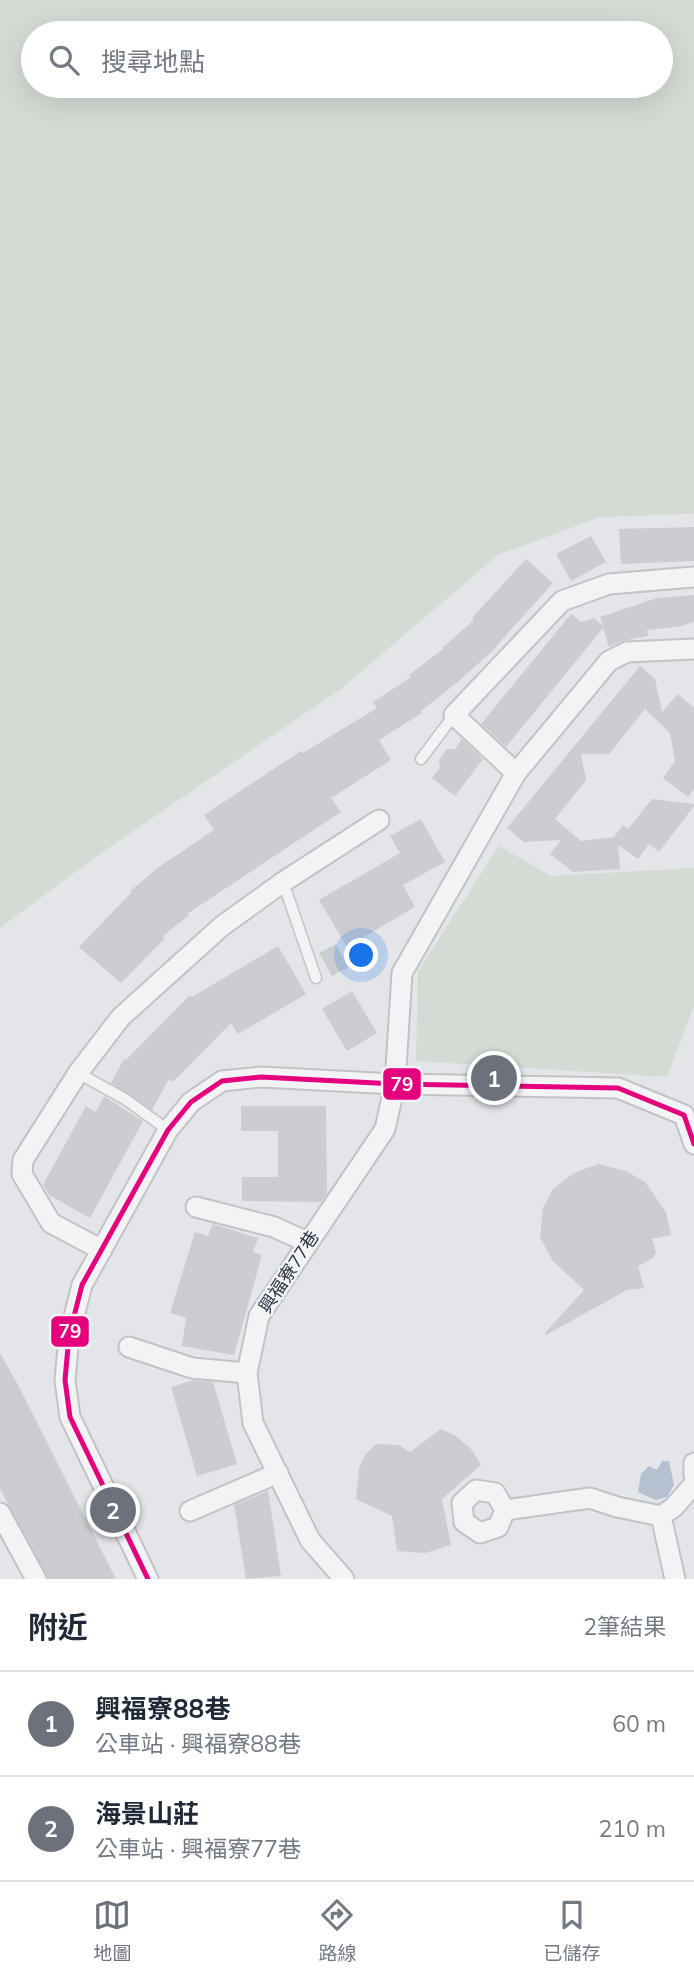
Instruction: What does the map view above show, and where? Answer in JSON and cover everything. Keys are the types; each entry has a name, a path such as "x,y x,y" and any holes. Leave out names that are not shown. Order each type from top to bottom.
{"street":[{"path":"516,772 454,715 562,601 609,584 694,577"},
{"name":"興福寮77巷","path":"339,1578 310,1540 253,1423 247,1373 259,1316 385,1129 395,1084 402,974 516,772 609,661 627,652 694,649"},
{"path":"102,1250 51,1223 22,1174 23,1160 78,1073 121,1017 222,926 283,882 379,820"},
{"path":"148,1579 70,1417 65,1380 69,1336 82,1284 168,1130 191,1102 222,1081 261,1077 395,1084 618,1088 684,1115 694,1144"},
{"path":"196,1207 274,1227 307,1242"},
{"path":"129,1347 192,1368 247,1373"},
{"path":"694,1463 694,1475"},
{"path":"190,1511 278,1473"},
{"path":"505,1510 590,1498 661,1516 674,1507 694,1484"},
{"path":"0,1513 36,1579"},
{"path":"661,1516 675,1579"}],"lane":[{"path":"421,759 454,715"},
{"path":"283,882 316,978"},
{"path":"78,1073 125,1099 168,1130"}],"shaded area":[{"path":"0,0 694,0 694,514 600,517 498,555 342,688 94,858 0,928"},
{"path":"499,846 551,876 694,868 694,1005 667,1077 416,1061 418,971"}],"water":[{"path":"662,1461 669,1461 674,1485 667,1497 656,1500 638,1492 641,1474 649,1466 657,1470"}],"building":[{"path":"694,527 694,561 621,564 619,529"},
{"path":"591,536 606,562 571,581 556,554"},
{"path":"526,559 553,583 491,652 458,682 421,711 422,713 379,740 391,760 331,798 341,812 187,914 189,915 163,936 165,938 121,983 79,947 132,892 130,891 159,867 214,830 204,815 301,751 303,753 377,708 373,702 411,677 409,675 443,649 474,620 472,618"},
{"path":"694,595 694,622 647,630 648,636 622,641 609,647 603,628 506,747 481,724 571,614 581,622 594,618 603,626 600,617 657,598"},
{"path":"640,666 655,679 662,712 678,694 694,708 694,789 688,797 663,778 675,761 670,733 645,709 609,754 581,754 586,780 555,819 581,841 614,837 623,825 628,829 652,799 694,806 659,852 649,844 638,859 618,845 620,869 573,872 550,854 561,840 524,842 507,828"},
{"path":"462,739 483,759 455,796 432,778 440,768 439,760 447,749 455,749"},
{"path":"421,819 445,862 403,885 415,907 347,947 319,900 400,853 390,836"},
{"path":"336,944 348,967 332,976 319,953"},
{"path":"278,946 306,994 238,1034 231,1023 173,1082 169,1079 152,1110 111,1083 124,1059 126,1060 190,995 192,997"},
{"path":"352,991 377,1033 347,1051 322,1009"},
{"path":"104,1096 143,1121 90,1218 49,1195 43,1185 86,1106 96,1112"},
{"path":"241,1106 326,1106 327,1194 321,1202 242,1201 242,1177 278,1177 278,1131 241,1131"},
{"path":"598,1164 626,1171 645,1182 666,1212 671,1235 652,1239 656,1252 653,1258 638,1266 644,1288 627,1290 546,1335 584,1290 552,1260 540,1237 543,1208 553,1189 574,1173"},
{"path":"213,1224 258,1238 253,1252 262,1255 234,1355 182,1346 186,1318 170,1313 195,1232 208,1236"},
{"path":"0,1353 116,1579 48,1579 0,1489"},
{"path":"194,1380 213,1382 237,1464 197,1476 171,1387"},
{"path":"441,1429 456,1436 471,1449 481,1465 442,1499 451,1545 425,1553 397,1551 392,1516 356,1499 359,1468 366,1454 376,1444 399,1445 410,1452"},
{"path":"268,1491 281,1576 246,1579 234,1505"}],"transit line":[{"name":"79","path":"148,1579 70,1417 65,1380 69,1336 82,1285 168,1130 191,1102 222,1081 261,1077 395,1084 618,1088 684,1115 694,1144"}],"place":[{"name":"興福寮88巷","path":"494,1078"},
{"name":"海景山莊","path":"113,1510"}]}
